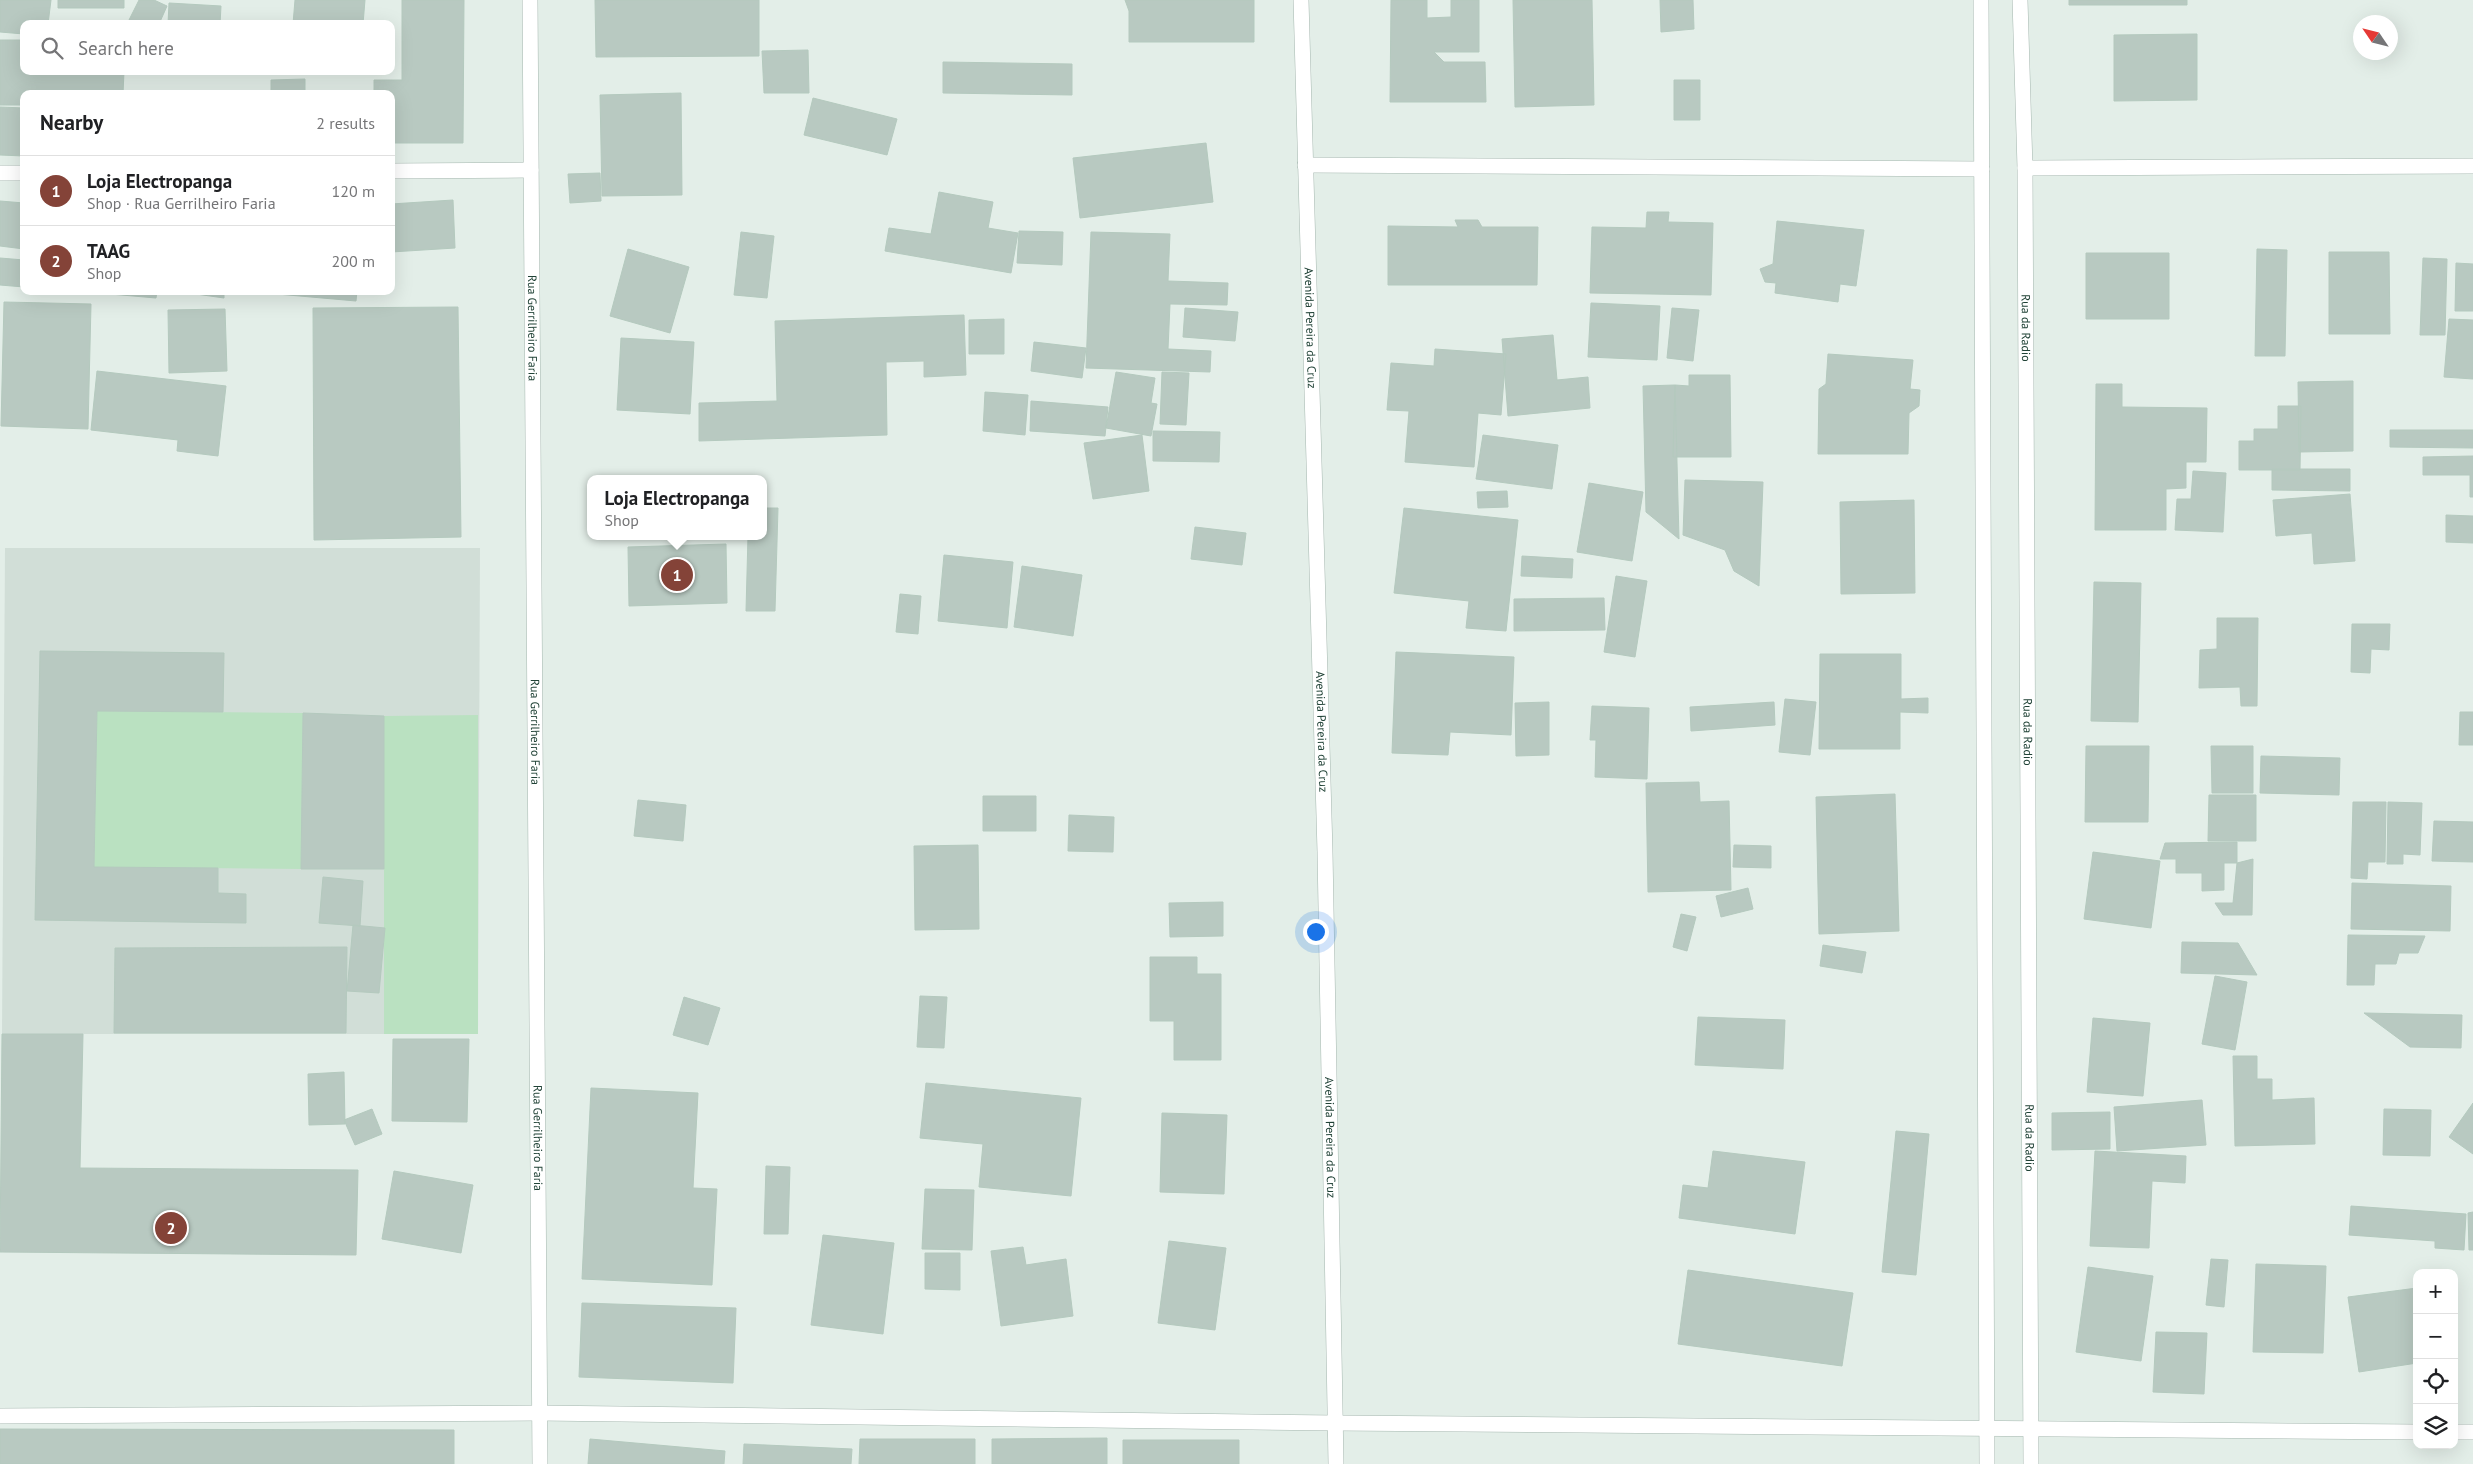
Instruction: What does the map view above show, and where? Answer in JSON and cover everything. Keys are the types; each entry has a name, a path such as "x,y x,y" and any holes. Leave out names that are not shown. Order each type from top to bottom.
{"street":[{"name":"Rua Gerrilheiro Faria","path":"530,0 540,1464"},
{"name":"Avenida Pereira da Cruz","path":"1301,0 1325,852 1336,1464"},
{"path":"1981,0 1988,1428 1986,1464"},
{"name":"Rua da Radio","path":"2020,0 2025,168 2031,1464"},
{"path":"1305,165 1982,169"},
{"path":"2025,168 2473,166"},
{"path":"395,171 531,170"},
{"path":"0,173 20,173"},
{"path":"0,1416 539,1413 1335,1423 2031,1427 2413,1432"},
{"path":"2458,1432 2473,1432"}],"shaded area":[{"path":"5,548 480,548 478,1034 2,1034"}],"green space":[{"path":"97,711 303,713 301,869 94,867"},
{"path":"478,715 478,1034 384,1034 384,716"}],"building":[{"path":"0,0 51,0 48,20 20,20 20,34 0,32"},
{"path":"58,0 124,0 124,8 58,8"},
{"path":"139,0 154,0 167,6 161,20 129,20"},
{"path":"295,0 365,0 363,20 293,20"},
{"path":"402,0 464,0 463,143 395,143 395,90 374,90 374,80 402,80"},
{"path":"595,0 759,0 759,56 596,57"},
{"path":"1125,0 1254,0 1254,42 1129,42 1129,11"},
{"path":"1391,0 1427,0 1427,18 1451,17 1451,0 1479,0 1479,52 1434,52 1444,62 1485,62 1486,102 1390,102"},
{"path":"1513,0 1592,0 1594,105 1515,107"},
{"path":"1660,0 1693,0 1694,29 1661,32"},
{"path":"2069,0 2187,0 2187,5 2069,5"},
{"path":"169,3 221,6 220,20 168,20"},
{"path":"2197,34 2197,100 2114,101 2114,35"},
{"path":"0,40 20,40 20,75 124,75 123,90 20,90 20,105 0,105"},
{"path":"808,50 809,93 764,93 762,51"},
{"path":"943,62 1072,64 1072,95 943,93"},
{"path":"305,79 305,90 271,90 271,80"},
{"path":"1674,80 1700,80 1700,120 1674,120"},
{"path":"681,93 682,195 602,196 600,95"},
{"path":"813,98 897,119 887,155 804,135"},
{"path":"0,107 20,108 20,156 0,155"},
{"path":"1206,143 1213,202 1080,218 1073,158"},
{"path":"600,173 601,201 570,203 568,174"},
{"path":"939,192 993,202 988,228 1018,233 1011,273 885,251 889,228 931,234"},
{"path":"453,200 455,248 395,252 395,204"},
{"path":"0,201 20,203 20,248 0,246"},
{"path":"1647,212 1669,212 1668,222 1713,223 1711,295 1590,293 1592,227 1646,228"},
{"path":"1455,220 1478,220 1482,227 1538,227 1537,285 1388,285 1388,226 1458,227"},
{"path":"1777,221 1864,230 1856,286 1840,284 1838,302 1775,293 1776,283 1765,282 1760,269 1773,264"},
{"path":"1019,231 1063,232 1062,265 1017,263"},
{"path":"741,232 774,236 767,298 734,295"},
{"path":"1091,232 1170,234 1168,281 1228,283 1227,305 1170,304 1168,349 1211,351 1210,372 1086,368"},
{"path":"628,249 689,267 670,333 610,316"},
{"path":"2257,249 2287,250 2285,356 2255,356"},
{"path":"2329,252 2389,252 2390,334 2329,334"},
{"path":"2086,253 2169,253 2169,319 2086,319"},
{"path":"0,258 20,260 20,287 0,285"},
{"path":"2423,258 2447,259 2445,335 2420,335"},
{"path":"2456,263 2473,264 2473,311 2455,311"},
{"path":"122,295 156,295 156,298"},
{"path":"203,295 224,295 224,298"},
{"path":"288,295 357,295 356,301"},
{"path":"4,302 91,304 88,429 1,426"},
{"path":"1591,303 1660,306 1657,360 1588,357"},
{"path":"458,307 461,537 314,540 313,308"},
{"path":"1185,308 1238,312 1235,341 1183,337"},
{"path":"1672,308 1699,310 1693,361 1667,358"},
{"path":"225,309 227,371 169,373 168,310"},
{"path":"964,315 966,375 924,377 924,361 886,362 887,435 699,441 699,403 777,401 775,321"},
{"path":"1004,319 1004,354 969,354 969,320"},
{"path":"2449,319 2473,320 2473,379 2444,377"},
{"path":"1553,335 1557,380 1588,377 1590,408 1508,416 1502,339"},
{"path":"621,338 694,342 690,414 617,410"},
{"path":"1034,342 1086,348 1082,378 1031,371"},
{"path":"1435,349 1506,354 1501,415 1478,413 1474,467 1405,462 1409,411 1387,410 1391,363 1434,366"},
{"path":"1828,354 1913,360 1910,389 1920,390 1919,406 1909,413 1908,454 1818,454 1819,389 1826,384"},
{"path":"97,371 226,386 218,456 177,451 178,440 91,430"},
{"path":"1116,372 1155,378 1151,403 1157,404 1151,436 1106,428"},
{"path":"1162,372 1189,373 1186,425 1160,424"},
{"path":"1689,375 1730,375 1731,457 1673,457 1675,385 1689,386"},
{"path":"2353,381 2353,451 2299,452 2298,382"},
{"path":"2096,384 2122,384 2122,407 2207,408 2206,462 2186,462 2186,488 2166,489 2166,530 2095,530"},
{"path":"1675,385 1679,539 1646,512 1643,386"},
{"path":"985,392 1028,395 1025,435 983,431"},
{"path":"1031,401 1108,407 1105,436 1030,431"},
{"path":"2278,406 2301,406 2300,470 2239,470 2239,441 2254,441 2254,429 2278,429"},
{"path":"2390,430 2473,430 2473,448 2390,447"},
{"path":"1153,431 1220,432 1219,462 1153,461"},
{"path":"1142,435 1149,491 1093,499 1084,443"},
{"path":"1483,435 1558,445 1552,489 1476,479"},
{"path":"2473,456 2473,497 2470,497 2470,475 2423,475 2423,457"},
{"path":"2272,469 2350,469 2350,491 2272,490"},
{"path":"2193,471 2226,473 2223,532 2175,530 2177,499 2191,499"},
{"path":"1685,480 1763,482 1759,586 1734,571 1725,550 1683,535"},
{"path":"1589,483 1643,492 1632,561 1577,552"},
{"path":"1507,491 1508,507 1478,508 1477,492"},
{"path":"2350,494 2355,561 2314,564 2312,533 2276,536 2273,500"},
{"path":"1914,500 1915,593 1841,594 1840,502"},
{"path":"767,508 778,508 775,611 746,611 748,540 767,540"},
{"path":"1404,508 1518,520 1506,631 1466,628 1469,601 1394,593"},
{"path":"2446,515 2473,516 2473,543 2446,542"},
{"path":"1195,527 1246,533 1242,565 1191,559"},
{"path":"726,544 727,603 629,606 628,547"},
{"path":"944,555 1013,562 1007,628 938,621"},
{"path":"1522,556 1573,559 1572,578 1521,576"},
{"path":"1022,566 1082,575 1073,636 1014,627"},
{"path":"1616,576 1647,581 1635,657 1604,652"},
{"path":"2094,582 2141,583 2138,722 2091,721"},
{"path":"900,594 921,596 918,634 896,632"},
{"path":"1604,598 1605,630 1514,631 1514,599"},
{"path":"2217,618 2258,618 2257,706 2241,706 2240,687 2199,688 2200,650 2217,649"},
{"path":"2352,624 2390,624 2389,650 2371,649 2370,673 2351,672"},
{"path":"40,651 224,653 223,712 97,711 94,867 218,868 218,893 246,894 246,923 35,920"},
{"path":"1396,652 1514,657 1511,735 1450,732 1448,755 1392,753"},
{"path":"1820,654 1901,654 1901,699 1928,698 1928,713 1900,712 1900,749 1819,749"},
{"path":"1785,699 1816,702 1810,755 1779,752"},
{"path":"1549,702 1549,755 1516,756 1515,703"},
{"path":"1774,702 1775,725 1691,731 1690,707"},
{"path":"1592,706 1649,708 1647,779 1595,777 1596,740 1590,740"},
{"path":"2460,712 2473,712 2473,745 2459,745"},
{"path":"303,713 384,716 384,869 301,869"},
{"path":"2086,746 2149,746 2148,822 2085,822"},
{"path":"2211,746 2253,746 2253,793 2212,793"},
{"path":"2261,756 2340,758 2339,795 2260,793"},
{"path":"1699,782 1700,802 1729,801 1731,890 1648,892 1646,783"},
{"path":"1895,794 1899,931 1819,934 1816,797"},
{"path":"2209,795 2256,795 2256,841 2208,841"},
{"path":"983,796 1036,796 1036,831 983,831"},
{"path":"638,800 686,805 683,841 634,836"},
{"path":"2353,802 2386,802 2385,862 2368,862 2367,879 2351,878"},
{"path":"2388,802 2422,803 2420,855 2403,854 2403,864 2387,864"},
{"path":"1069,815 1114,817 1113,852 1068,851"},
{"path":"2434,821 2473,822 2473,862 2432,861"},
{"path":"2237,842 2237,863 2224,863 2224,890 2202,891 2202,873 2176,873 2176,859 2160,859 2165,843"},
{"path":"978,845 979,929 915,930 914,846"},
{"path":"1734,845 1771,846 1771,868 1733,867"},
{"path":"2093,852 2160,861 2151,928 2084,919"},
{"path":"2253,859 2252,915 2223,915 2215,903 2233,903 2237,863"},
{"path":"323,877 363,881 360,926 319,923"},
{"path":"2352,883 2451,886 2450,931 2351,929"},
{"path":"1748,888 1753,909 1721,917 1716,896"},
{"path":"1223,902 1223,936 1170,937 1169,903"},
{"path":"1681,914 1696,917 1687,951 1673,947"},
{"path":"353,925 385,928 379,993 347,991"},
{"path":"2348,935 2425,936 2418,953 2399,953 2396,964 2375,964 2374,985 2347,985"},
{"path":"2182,942 2238,943 2257,975 2181,973"},
{"path":"1823,945 1866,952 1862,973 1820,966"},
{"path":"347,947 346,1033 114,1033 115,948"},
{"path":"1150,957 1197,957 1197,974 1221,974 1221,1060 1174,1060 1174,1021 1150,1021"},
{"path":"2215,976 2247,982 2235,1050 2202,1044"},
{"path":"920,996 947,997 944,1048 917,1047"},
{"path":"684,997 720,1008 708,1045 673,1035"},
{"path":"2364,1013 2462,1015 2461,1048 2410,1047"},
{"path":"1698,1017 1785,1020 1783,1069 1695,1065"},
{"path":"2093,1018 2150,1023 2143,1096 2087,1092"},
{"path":"2,1034 83,1034 80,1168 358,1170 356,1255 0,1252"},
{"path":"393,1039 469,1039 467,1122 392,1121"},
{"path":"2233,1056 2257,1056 2257,1079 2272,1079 2272,1100 2314,1098 2315,1144 2235,1146"},
{"path":"344,1072 345,1124 309,1125 308,1074"},
{"path":"926,1083 1081,1098 1071,1196 979,1187 983,1144 920,1138"},
{"path":"591,1088 698,1093 693,1188 717,1189 712,1285 582,1279"},
{"path":"2202,1100 2206,1145 2117,1151 2114,1107"},
{"path":"2473,1103 2473,1154 2449,1137"},
{"path":"372,1109 382,1134 355,1145 344,1120"},
{"path":"2384,1109 2431,1110 2430,1156 2383,1155"},
{"path":"2110,1112 2110,1149 2052,1150 2052,1113"},
{"path":"1162,1113 1227,1115 1224,1194 1160,1192"},
{"path":"1896,1131 1929,1134 1916,1275 1882,1272"},
{"path":"1713,1151 1805,1162 1795,1234 1679,1218 1683,1185 1708,1188"},
{"path":"2095,1151 2186,1156 2185,1183 2152,1181 2149,1248 2090,1246"},
{"path":"766,1166 790,1167 788,1234 764,1234"},
{"path":"394,1171 473,1185 461,1253 382,1239"},
{"path":"925,1189 974,1190 972,1250 922,1249"},
{"path":"2351,1206 2466,1214 2464,1250 2435,1248 2435,1241 2349,1235"},
{"path":"2473,1212 2473,1250 2469,1250 2468,1213"},
{"path":"823,1235 894,1243 883,1334 811,1325"},
{"path":"1169,1241 1226,1248 1215,1330 1158,1323"},
{"path":"1023,1247 1026,1265 1066,1259 1073,1316 1001,1326 991,1251"},
{"path":"925,1253 960,1253 960,1290 925,1289"},
{"path":"2211,1259 2228,1260 2224,1307 2206,1305"},
{"path":"2256,1264 2326,1266 2323,1353 2253,1352"},
{"path":"2088,1267 2153,1276 2141,1361 2076,1352"},
{"path":"1688,1270 1853,1293 1842,1366 1678,1344"},
{"path":"2413,1289 2413,1364 2359,1372 2348,1297"},
{"path":"582,1303 736,1308 733,1383 579,1377"},
{"path":"2156,1332 2207,1333 2204,1394 2153,1392"},
{"path":"0,1429 454,1430 454,1464 0,1464"},
{"path":"1107,1438 1107,1464 992,1464 992,1439"},
{"path":"590,1439 725,1451 724,1464 588,1464"},
{"path":"860,1439 975,1439 975,1464 859,1464"},
{"path":"1123,1440 1239,1440 1239,1464 1123,1464"},
{"path":"744,1444 852,1449 851,1464 743,1464"}],"place":[{"name":"Loja Electropanga","path":"677,575"},
{"name":"TAAG","path":"171,1228"}]}
